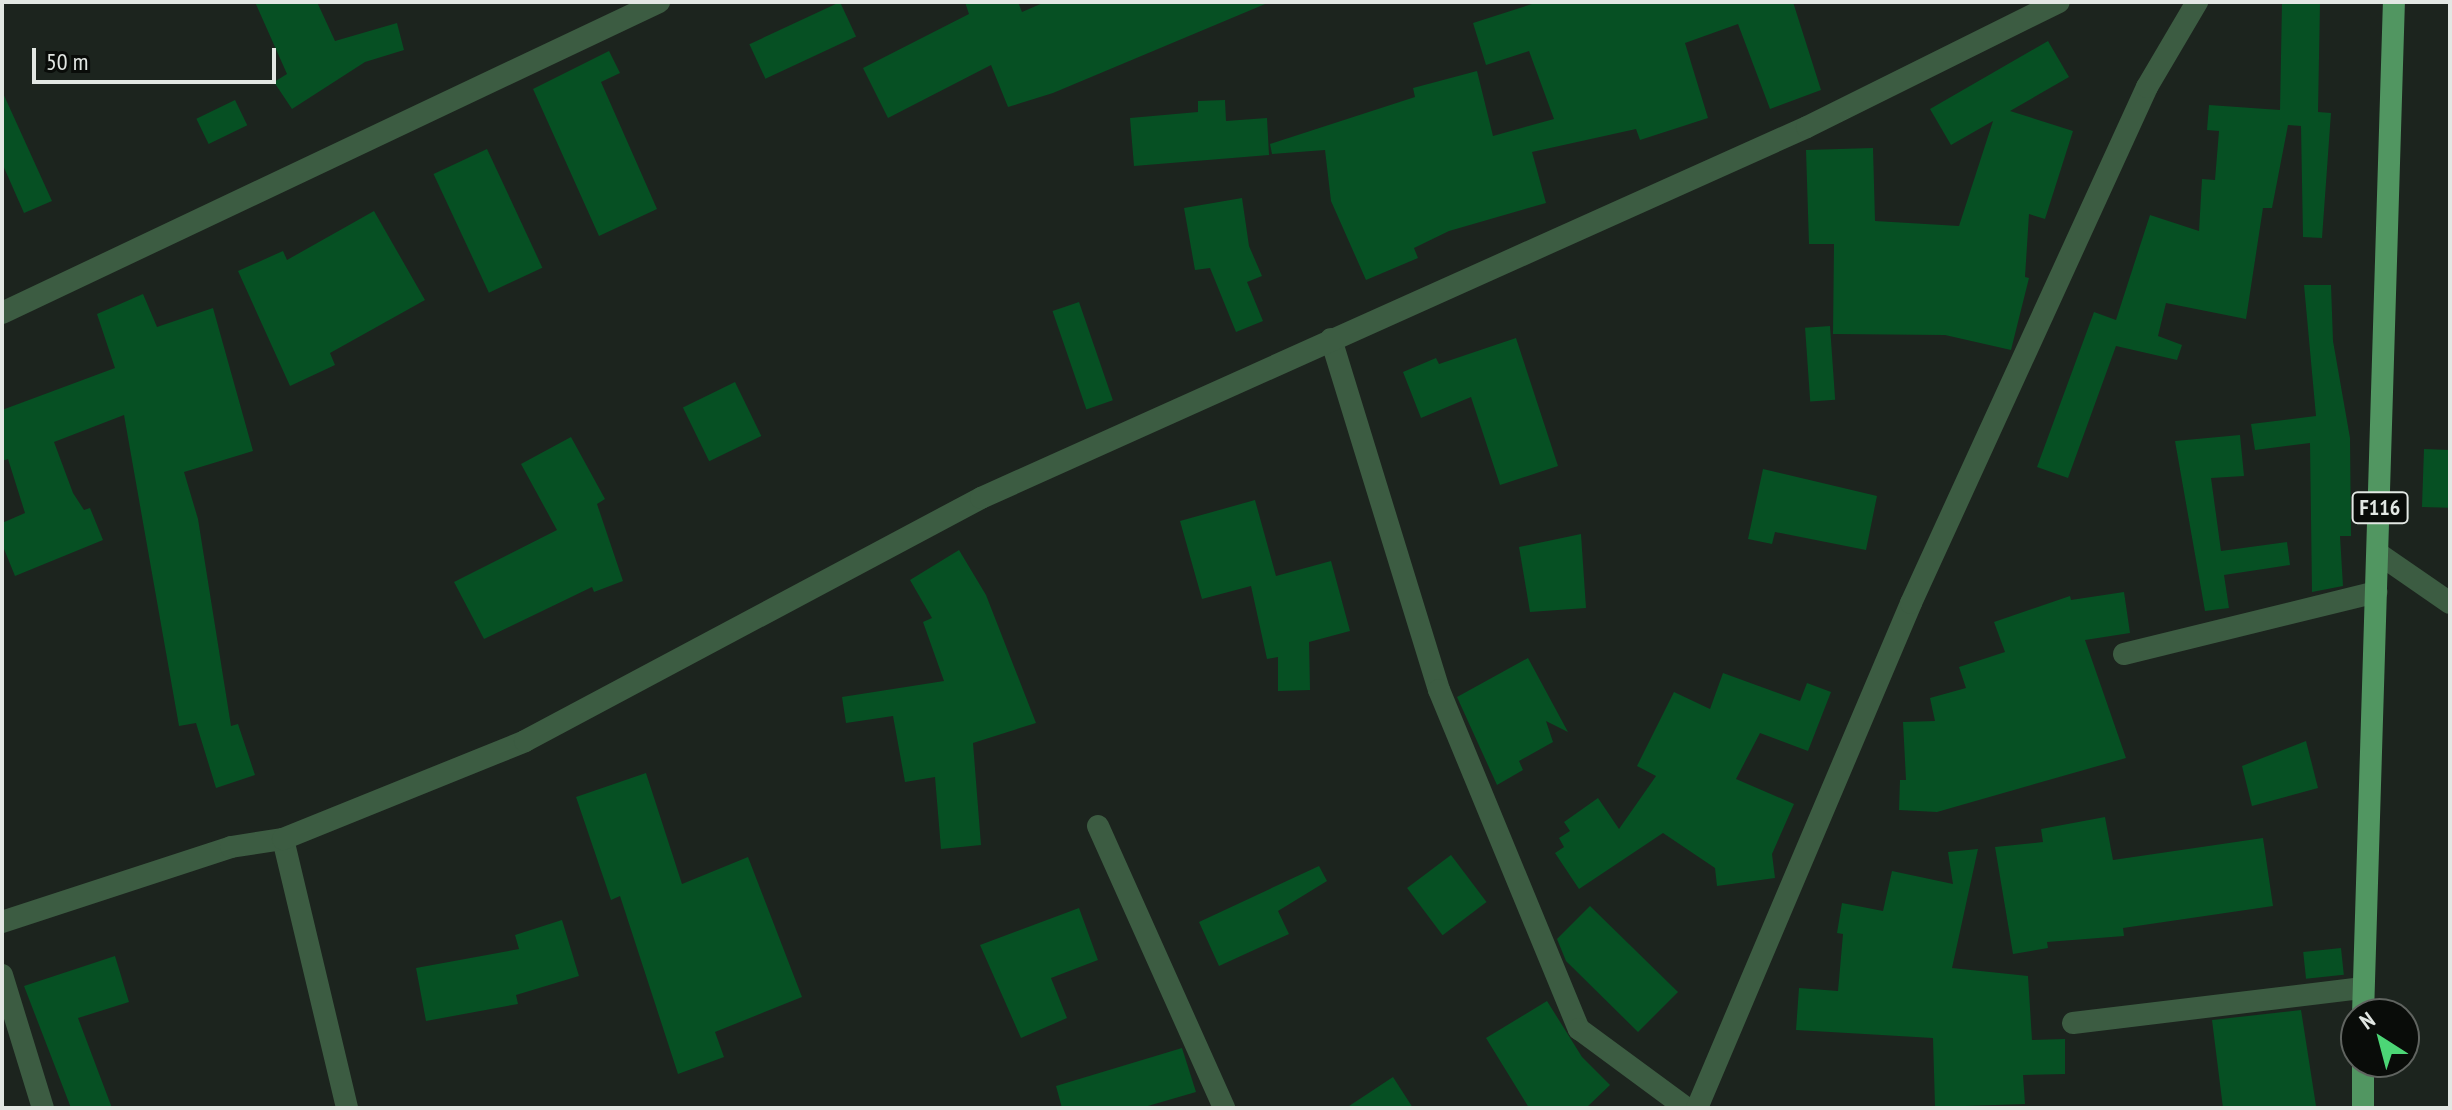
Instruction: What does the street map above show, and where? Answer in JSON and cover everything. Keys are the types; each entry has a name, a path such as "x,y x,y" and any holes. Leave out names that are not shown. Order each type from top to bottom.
{"main road":[{"name":"F116","path":"2363,998 2394,2"},
{"path":"2363,1078 2363,1108"}],"street":[{"path":"2,313 659,2"},
{"path":"2,922 231,847 283,839 525,741 981,498 1807,127 2059,2"},
{"path":"1697,1108 1911,603 2147,87 2197,2"},
{"path":"1331,339 1439,690 1579,1029 1686,1108"},
{"path":"2379,554 2450,603"},
{"path":"2124,654 2377,592"},
{"path":"1098,826 1224,1108"},
{"path":"283,839 347,1108"},
{"path":"2,975 43,1108"},
{"path":"2073,1023 2363,988"}],"building":[{"path":"255,2 317,2 335,41 397,23 404,50 365,62 292,109 274,82 287,74"},
{"path":"840,2 856,36 765,79 749,44"},
{"path":"965,2 1018,2 1022,12 1045,2 1270,2 1053,93 1008,107 991,65 888,118 863,68 969,14"},
{"path":"1538,2 1793,2 1821,90 1770,109 1738,24 1685,43 1708,118 1640,140 1636,129 1532,152 1546,203 1449,231 1414,248 1418,258 1366,280 1331,201 1325,150 1272,154 1270,144 1415,97 1413,88 1477,71 1493,136 1554,119 1529,51 1486,65 1473,23"},
{"path":"2282,2 2320,2 2318,112 2331,113 2322,238 2303,237 2301,126 2288,125 2272,208 2263,208 2246,319 2166,303 2158,336 2182,345 2177,360 2116,346 2068,478 2037,467 2094,312 2116,320 2150,215 2199,231 2202,179 2215,180 2219,131 2207,130 2209,105 2280,110"},
{"path":"2048,41 2069,77 2010,111 2073,131 2045,219 2029,214 2025,277 2029,278 2011,350 1945,335 1833,334 1834,244 1809,244 1806,150 1873,148 1875,221 1959,226 1993,121 1951,145 1930,109"},
{"path":"609,51 620,73 601,82 657,209 599,236 533,89"},
{"path":"2,91 52,201 24,213 2,163"},
{"path":"235,100 247,125 209,144 196,119"},
{"path":"1225,100 1226,121 1267,118 1269,155 1134,166 1130,118 1198,112 1198,101"},
{"path":"487,149 542,268 489,293 434,174"},
{"path":"1242,198 1249,246 1262,276 1247,282 1263,321 1236,332 1210,268 1195,270 1184,208"},
{"path":"374,211 425,300 330,353 335,365 290,386 238,271 283,251 287,260"},
{"path":"2304,285 2331,285 2333,341 2350,438 2351,536 2340,536 2343,586 2312,592 2310,443 2255,450 2251,424 2316,416"},
{"path":"143,294 157,327 213,308 253,451 184,472 198,519 231,726 238,724 255,775 216,788 196,723 179,726 124,415 54,442 73,493 84,510 90,508 103,540 15,576 2,544 2,523 25,513 8,459 2,461 2,410 115,368 97,314"},
{"path":"1079,302 1113,400 1086,409 1053,311"},
{"path":"1830,326 1835,400 1810,402 1805,328"},
{"path":"1516,338 1558,466 1500,485 1471,397 1421,418 1403,372 1436,358 1439,364"},
{"path":"735,382 761,436 709,461 683,407"},
{"path":"2240,435 2244,476 2211,478 2221,551 2287,542 2290,565 2224,575 2229,608 2205,611 2175,441"},
{"path":"571,437 605,499 597,504 623,581 594,592 592,587 484,639 454,582 557,530 521,464"},
{"path":"2424,449 2450,450 2448,508 2422,507"},
{"path":"1763,469 1877,496 1866,550 1775,532 1772,544 1748,539"},
{"path":"1255,500 1276,576 1331,561 1350,631 1309,642 1310,690 1278,691 1278,657 1267,659 1251,586 1202,599 1180,521"},
{"path":"1581,534 1586,608 1530,612 1519,547"},
{"path":"959,550 986,595 1036,723 973,743 981,845 941,849 935,777 905,782 893,716 846,723 842,697 944,681 923,622 932,618 910,580"},
{"path":"2124,592 2130,633 2085,640 2126,758 1937,812 1899,810 1900,780 1906,780 1903,722 1935,721 1930,698 1966,688 1959,667 2005,652 1994,622 2070,596 2071,600"},
{"path":"1528,658 1568,732 1546,721 1553,742 1519,761 1523,770 1497,785 1457,697"},
{"path":"1723,673 1800,701 1807,683 1831,692 1808,751 1760,733 1736,779 1794,804 1772,854 1775,878 1717,886 1715,868 1663,833 1579,889 1555,853 1564,847 1559,838 1570,831 1564,822 1598,798 1619,829 1656,776 1637,766 1674,692 1710,709"},
{"path":"2306,741 2318,788 2252,806 2242,766"},
{"path":"646,773 682,884 748,857 802,997 715,1032 724,1057 678,1074 620,896 611,900 576,797"},
{"path":"2105,817 2113,860 2263,838 2273,906 2123,928 2124,936 2047,942 2048,948 2013,954 1995,847 2043,842 2041,829"},
{"path":"1978,849 1952,968 2028,976 2032,1040 2065,1039 2065,1074 2023,1075 2025,1104 1935,1107 1933,1038 1796,1030 1799,988 1838,991 1843,934 1837,933 1842,903 1883,911 1892,871 1953,884 1948,852"},
{"path":"1451,855 1487,902 1443,935 1407,888"},
{"path":"1319,866 1327,881 1278,911 1289,934 1219,966 1199,922"},
{"path":"1590,906 1678,992 1638,1032 1566,961 1557,939"},
{"path":"1079,908 1098,960 1051,978 1067,1018 1021,1038 980,945"},
{"path":"562,920 579,976 516,995 518,1004 426,1021 416,968 519,949 515,935"},
{"path":"2341,948 2344,975 2306,979 2303,952"},
{"path":"115,956 129,1002 78,1018 112,1108 71,1108 24,986"},
{"path":"1547,1001 1582,1057 1610,1085 1586,1108 1529,1108 1486,1038"},
{"path":"2301,1010 2316,1106 2223,1108 2212,1020"},
{"path":"1182,1048 1196,1092 1141,1108 1062,1108 1056,1086"},
{"path":"1393,1077 1413,1108 1346,1108"}]}
